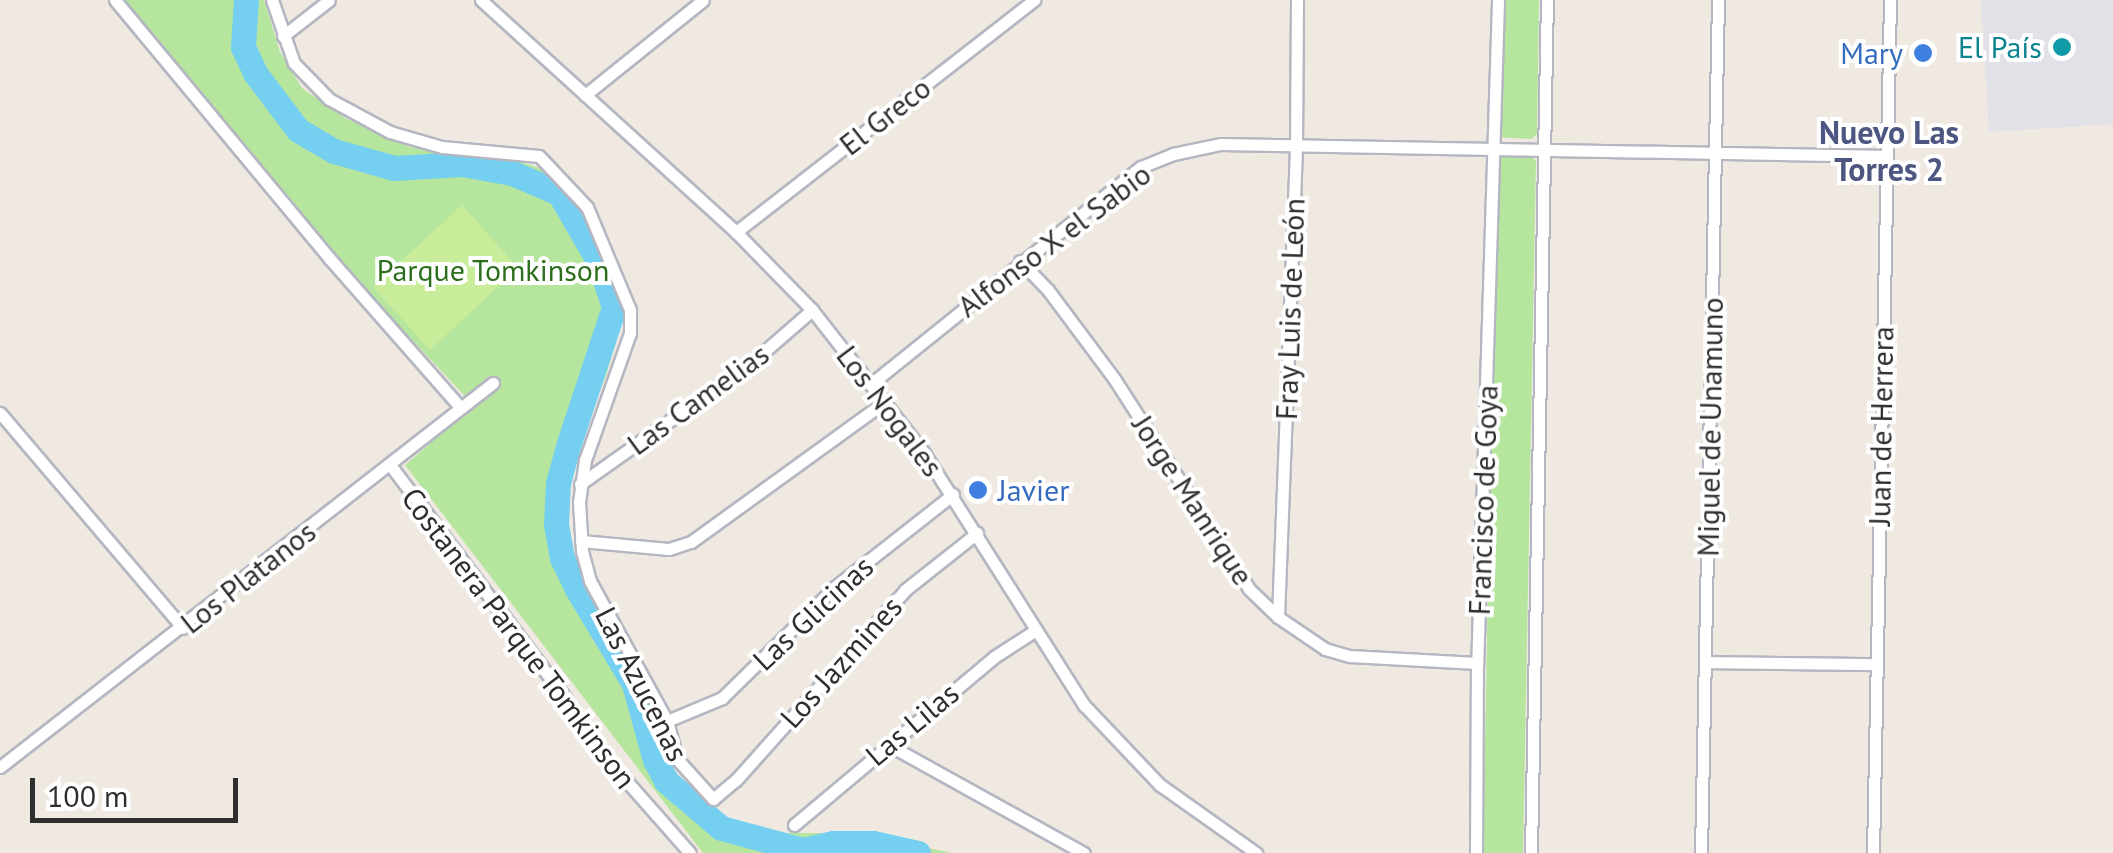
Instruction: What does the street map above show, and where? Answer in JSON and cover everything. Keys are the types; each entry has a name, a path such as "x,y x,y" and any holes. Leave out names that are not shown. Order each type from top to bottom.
{"street":[{"path":"115,0 330,259 462,408"},
{"name":"Las Azucenas","path":"272,0 283,36 307,80 352,114 442,148 539,156 587,207 630,310 630,333 597,420 580,484 581,541 590,582 667,722 678,759 714,799"},
{"path":"283,36 329,0"},
{"name":"Los Nogales","path":"481,0 736,232 812,310 886,401 952,494 1084,705 1127,755 1192,812 1256,853"},
{"path":"585,95 704,0"},
{"name":"El Greco","path":"736,232 1034,0"},
{"name":"Fray Luis de León","path":"1278,618 1296,144 1296,0"},
{"name":"Francisco de Goya","path":"1476,853 1498,0"},
{"name":"Francisco de Goya","path":"1531,853 1548,0"},
{"name":"Miguel de Unamuno","path":"1701,853 1718,0"},
{"name":"Juan de Herrera","path":"1873,853 1890,0"},
{"name":"Alfonso X el Sabio","path":"872,383 1141,167 1220,144 1496,147"},
{"path":"1496,147 1886,156"},
{"name":"Jorge Manrique","path":"1020,261 1048,290 1115,380 1219,547 1249,590 1278,618 1325,649 1350,656 1478,663"},
{"name":"Las Camelias","path":"580,484 751,363 812,310"},
{"name":"Los Platanos","path":"0,767 493,383"},
{"path":"581,541 669,548 691,542 886,401"},
{"path":"0,413 183,628"},
{"name":"Costanera Parque Tomkinson","path":"391,466 565,698 586,735 690,853"},
{"name":"Las Glicinas","path":"667,722 722,698 835,587 952,494"},
{"name":"Los Jazmines","path":"714,799 736,780 905,590 976,533"},
{"name":"Las Lilas","path":"794,825 994,657 1036,630"},
{"path":"1706,662 1876,664"},
{"path":"888,744 1084,853"}],"shaded area":[{"name":"El País","path":"1981,0 2113,0 2113,124 1989,132"}],"green space":[{"name":"Parque Tomkinson","path":"120,0 264,0 280,52 302,88 345,118 410,147 515,160 543,169 561,184 585,212 624,312 606,376 577,447 562,528 569,560 649,698 669,767 716,814 760,833 854,833 953,853 703,853 405,465 474,406 315,236"},
{"path":"1499,0 1539,0 1537,134 1531,139 1496,137"},
{"path":"1500,156 1531,156 1536,161 1523,853 1483,853 1496,161"},
{"path":"462,205 518,268 430,350 373,287"}],"waterway":[{"path":"246,0 243,47 255,73 298,130 334,151 394,168 462,164 512,173 559,193 599,262 614,307 558,483 556,524 562,558 577,589 634,684 655,760 666,781 721,828 803,850 833,843 873,843 918,853"}],"place":[{"name":"El País","path":"2062,47"},
{"name":"Mary","path":"1923,53"},
{"name":"Javier","path":"978,490"}],"district":[{"name":"Nuevo Las Torres 2","path":"1889,152"}]}
